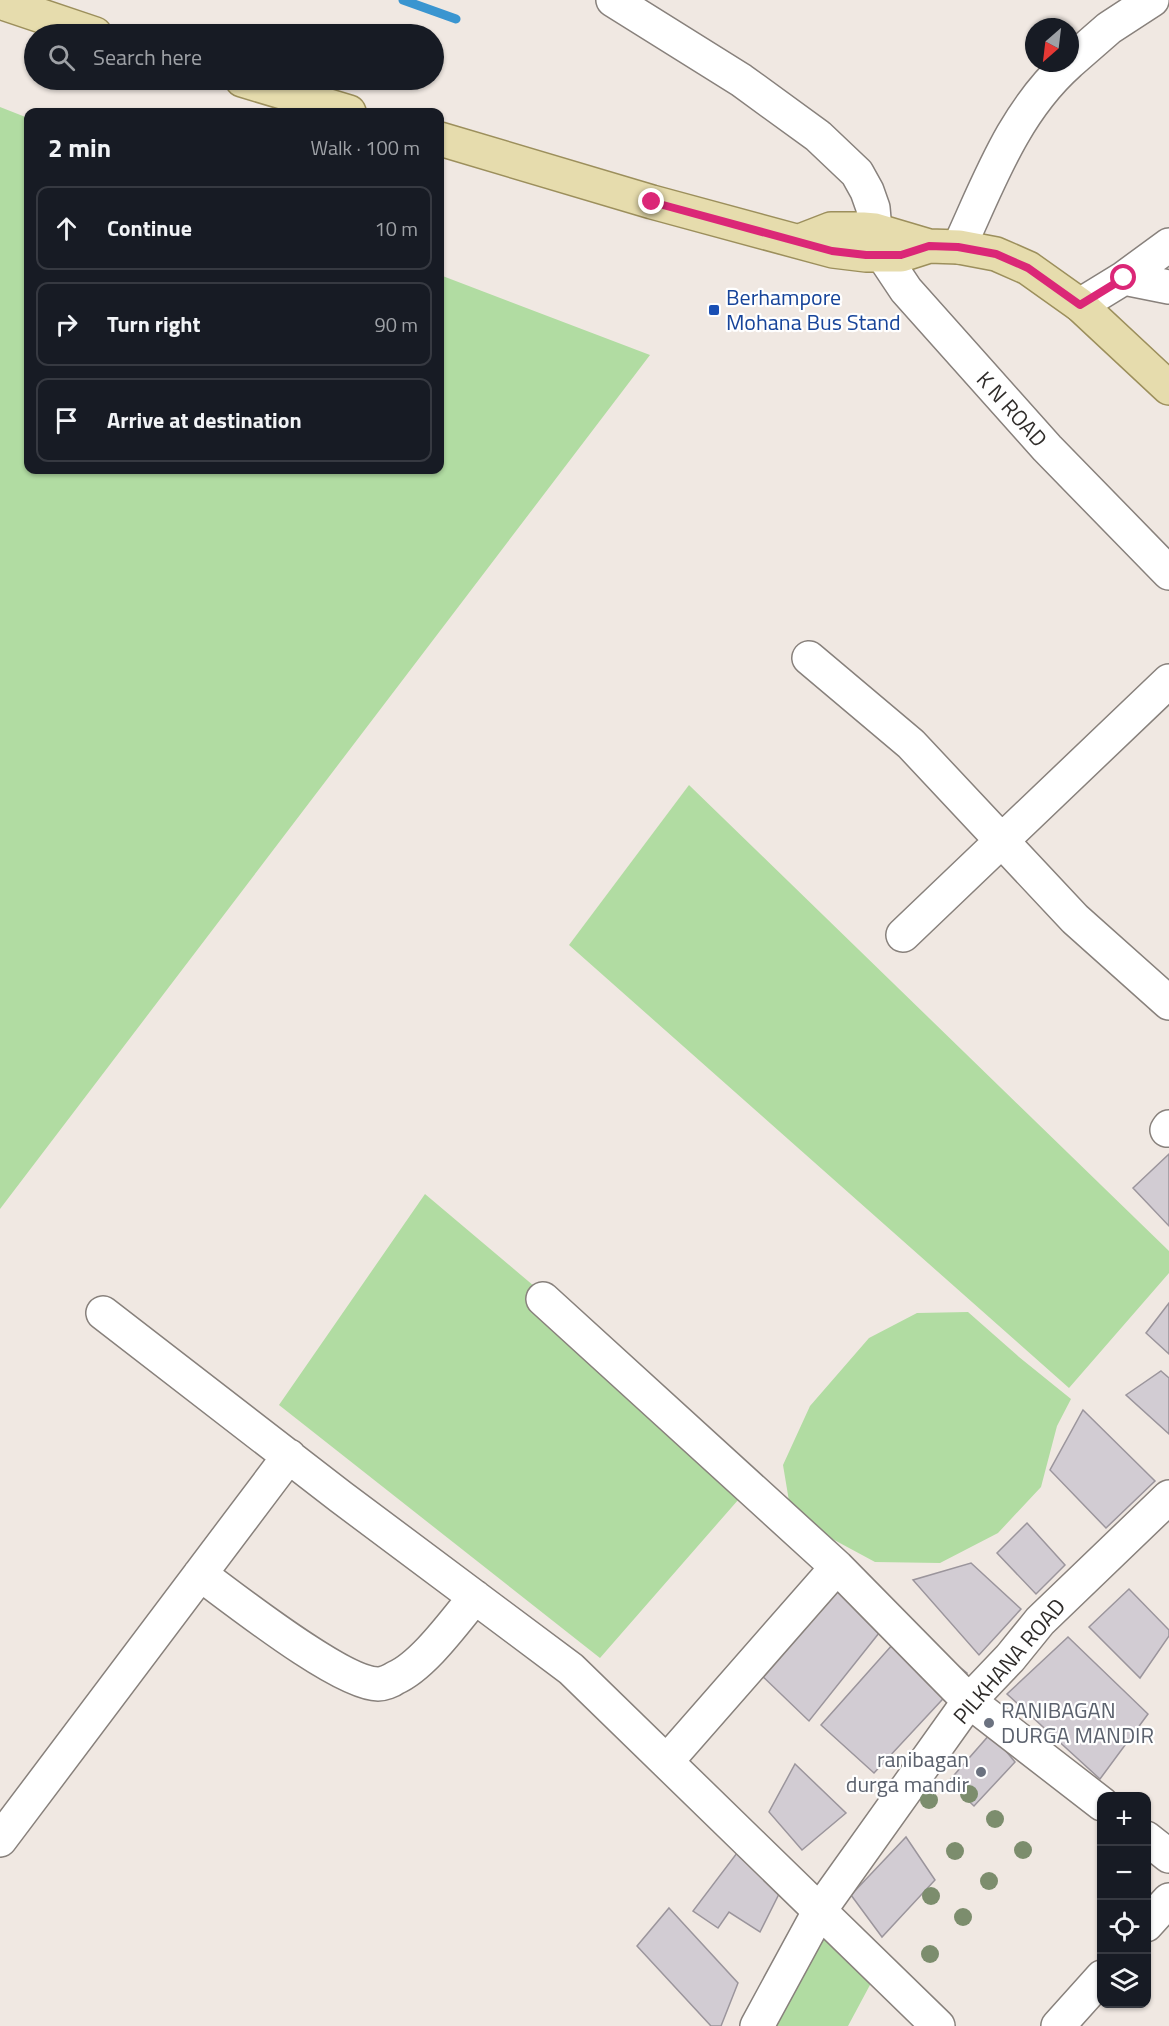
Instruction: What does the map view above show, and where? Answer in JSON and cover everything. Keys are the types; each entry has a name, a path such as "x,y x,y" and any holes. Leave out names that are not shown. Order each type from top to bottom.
{"main road":[{"path":"0,2 65,24"},
{"path":"275,90 336,108"},
{"path":"444,141 652,202 800,241 831,229 878,242 996,254 1028,268 1080,305 1169,388"}],"street":[{"path":"613,0 741,80 818,136 857,173 873,208 878,242"},
{"path":"1079,54 1109,28 1152,0"},
{"path":"944,247 1033,101 1058,72"},
{"name":"K N ROAD","path":"878,242 906,290 1047,448 1169,573"},
{"path":"1080,305 1124,278 1169,245"},
{"path":"1124,278 1169,287"},
{"path":"810,658 911,744 1075,919 1169,1003"},
{"path":"903,935 1169,681"},
{"path":"543,1299 837,1567 969,1701 1097,1801"},
{"path":"103,1313 571,1669 939,2026"},
{"path":"0,1840 289,1456"},
{"name":"PILKHANA ROAD","path":"756,2026 820,1910 969,1701 1010,1658 1040,1621 1164,1511"},
{"path":"667,1761 837,1567"},
{"path":"200,1574 303,1648 349,1675 379,1684 397,1678 420,1661 475,1598"},
{"path":"1151,1842 1169,1856"},
{"path":"1151,1920 1169,1900"},
{"path":"1058,2026 1097,1982"}],"green space":[{"path":"0,107 24,116 24,474 444,474 444,277 650,355 0,1209"},
{"path":"689,785 1169,1251 1169,1273 1069,1388 569,945"},
{"path":"425,1194 759,1476 600,1658 279,1405"},
{"path":"968,1312 1071,1399 1057,1426 1041,1487 998,1533 940,1563 875,1562 825,1535 790,1507 783,1465 810,1406 869,1338 917,1313"},
{"path":"824,1925 878,1970 848,2026 775,2026"}],"building":[{"path":"1169,1154 1169,1226 1133,1188"},
{"path":"1169,1303 1169,1354 1146,1333"},
{"path":"1161,1371 1169,1378 1169,1434 1126,1395"},
{"path":"1083,1410 1155,1481 1106,1528 1050,1470"},
{"path":"1027,1523 1065,1565 1036,1594 997,1553"},
{"path":"971,1563 1021,1609 979,1655 913,1580"},
{"path":"835,1572 887,1623 809,1721 755,1669"},
{"path":"1129,1589 1169,1630 1169,1636 1140,1678 1089,1627"},
{"path":"909,1626 967,1673 874,1773 821,1725"},
{"path":"1068,1637 1148,1714 1100,1779 1007,1694"},
{"name":"ranibagan durga mandir","path":"991,1733 1015,1762 974,1806 948,1782"},
{"path":"795,1764 846,1813 802,1850 769,1812"},
{"path":"906,1837 935,1880 882,1937 851,1895"},
{"path":"740,1849 783,1886 760,1932 729,1912 718,1928 693,1911"},
{"path":"669,1908 738,1983 721,2026 711,2026 637,1946"}],"waterway":[{"path":"403,0 456,19"}],"place":[{"name":"Berhampore Mohana Bus Stand","path":"714,310"},
{"name":"RANIBAGAN DURGA MANDIR","path":"989,1723"},
{"name":"ranibagan durga mandir","path":"981,1772"}],"route":[{"path":"652,202 832,251 866,255 901,255 929,246 958,247 996,254 1028,268 1080,305 1124,278"}]}
